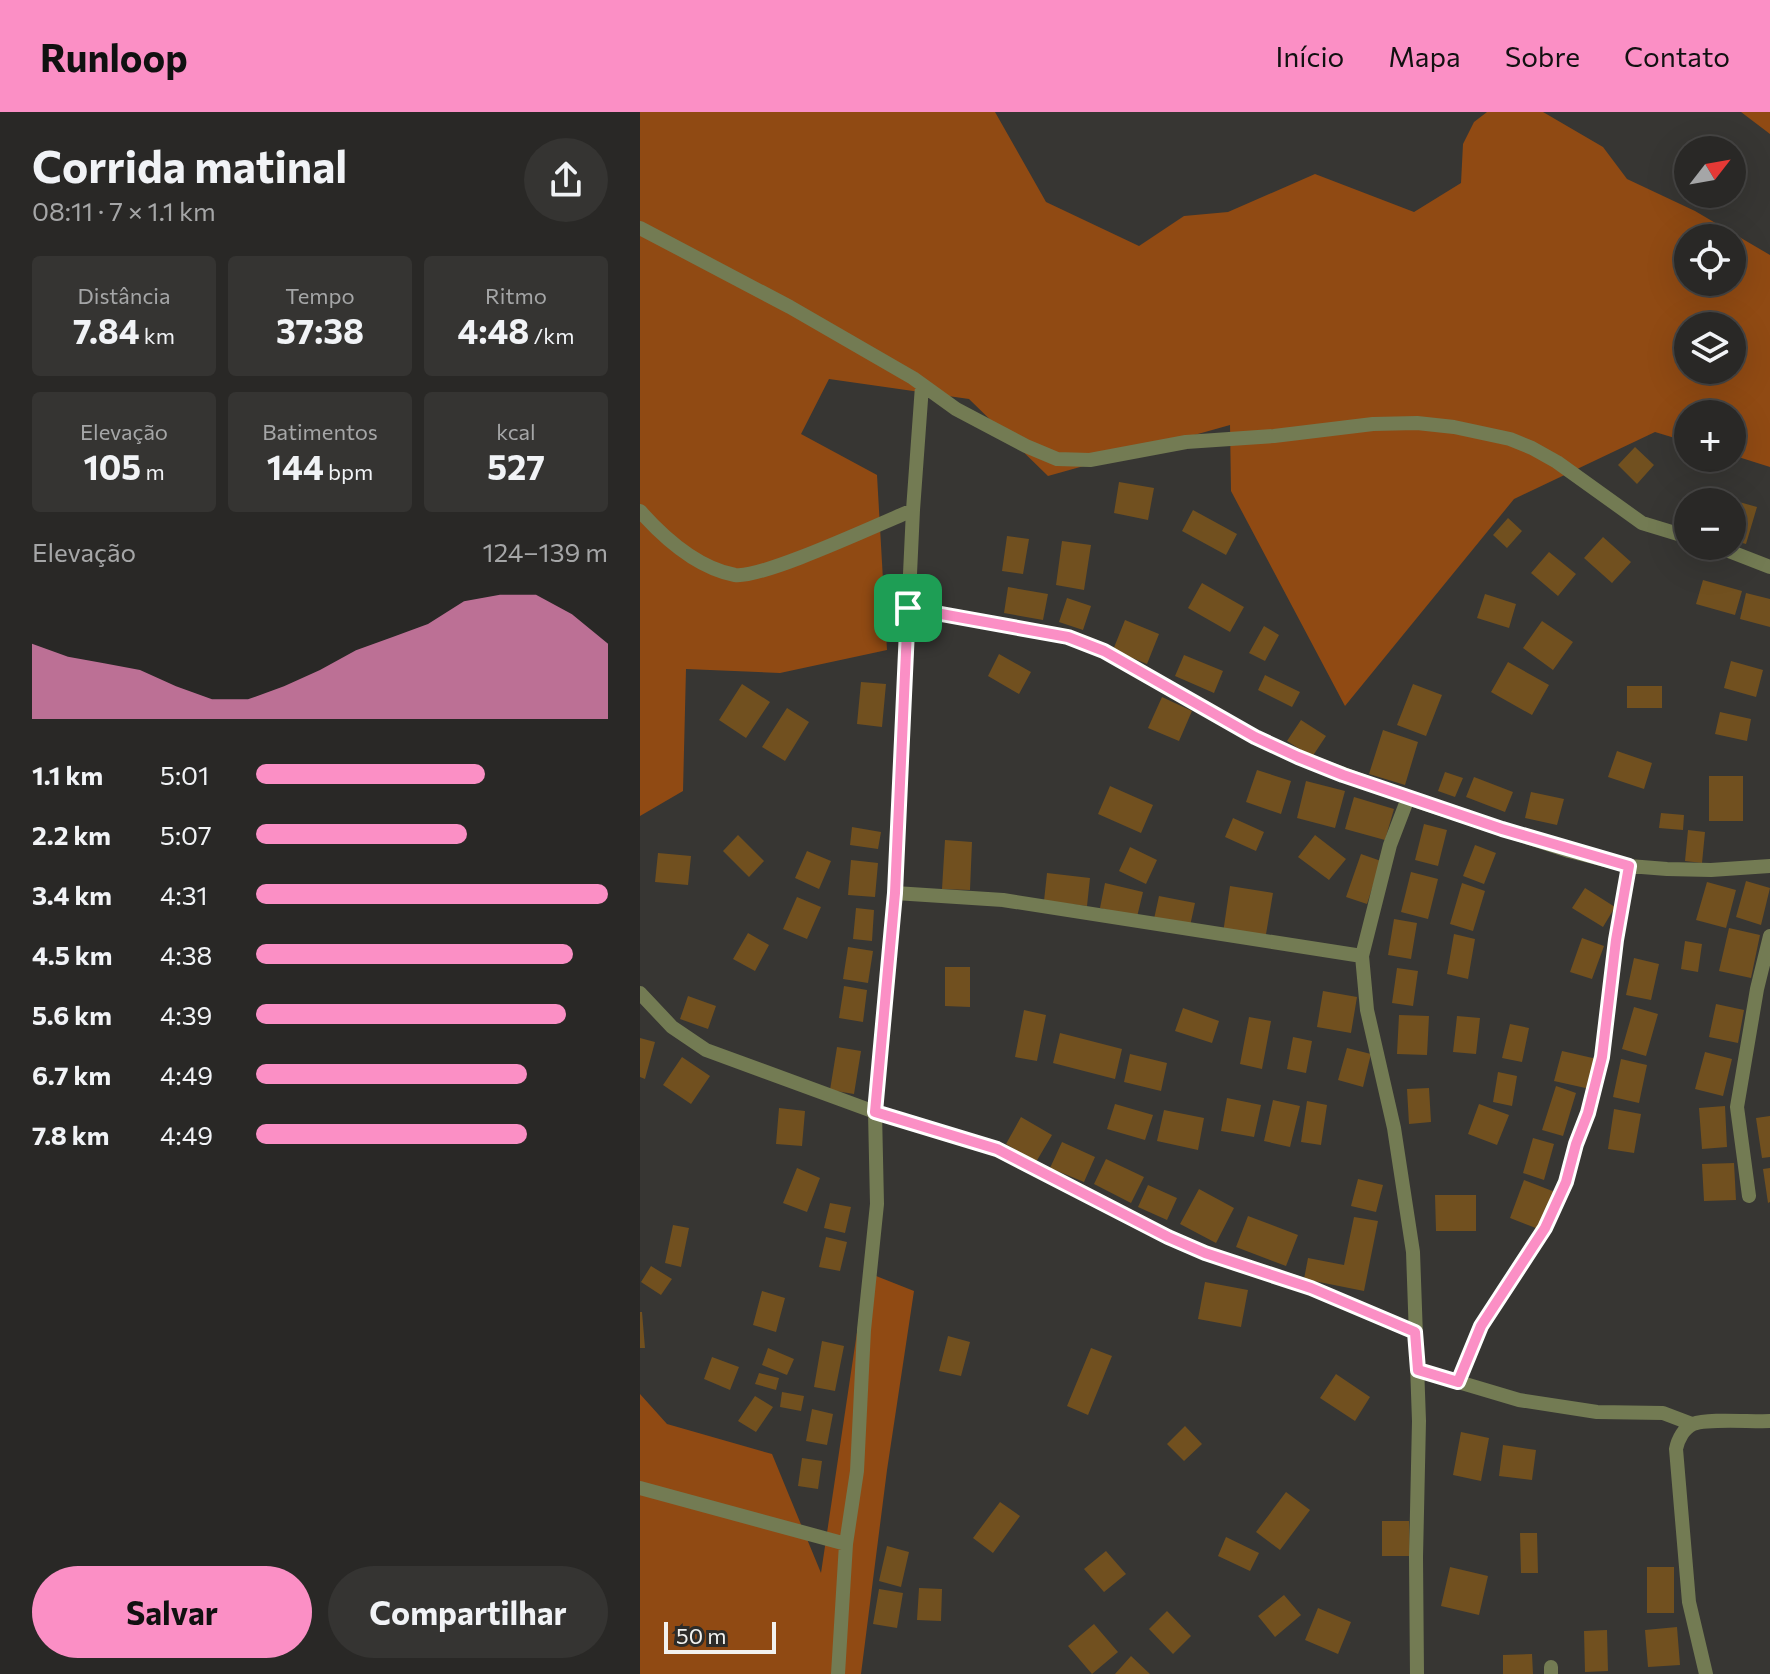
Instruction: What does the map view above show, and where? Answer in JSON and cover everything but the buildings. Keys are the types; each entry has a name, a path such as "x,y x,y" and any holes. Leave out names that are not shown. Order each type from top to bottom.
{"street":[{"path":"640,228 790,307 913,378 956,409 1026,446 1065,461 1090,460 1186,442 1274,436 1373,424 1417,423 1454,427 1510,439 1532,448 1557,462 1642,523 1674,533"},
{"path":"838,1674 846,1544 857,1471 864,1330 877,1204 875,1112 895,893 922,386"},
{"path":"640,511 659,532 684,550 711,566 737,575 755,574 913,510"},
{"path":"1746,558 1770,567"},
{"path":"908,608 1068,637 1104,651 1255,737 1343,775 1569,851 1629,866 1711,870 1770,866"},
{"path":"1408,798 1390,845 1362,956 1367,1010 1394,1128 1413,1252 1418,1370 1417,1674"},
{"path":"1458,1382 1481,1326 1545,1228 1566,1182 1602,1057 1616,940 1629,866"},
{"path":"895,893 1003,900 1362,956"},
{"path":"1749,1196 1737,1107 1754,1003 1770,936"},
{"path":"640,993 672,1027 706,1050 875,1112 997,1149 1168,1237 1205,1253 1311,1288 1415,1332"},
{"path":"1418,1370 1519,1400 1556,1407 1597,1412 1663,1413 1692,1424 1770,1421"},
{"path":"1692,1424 1682,1434 1676,1449 1689,1602 1706,1674"},
{"path":"640,1488 846,1544"}],"shaded area":[{"path":"640,112 995,112 1046,202 1139,246 1184,216 1228,212 1315,174 1414,212 1461,183 1463,144 1474,122 1487,112 1543,112 1603,147 1627,179 1674,201 1674,208 1689,208 1717,224 1674,224 1674,296 1746,296 1746,241 1770,255 1770,467 1746,459 1746,400 1674,400 1674,438 1655,432 1514,499 1345,706 1231,491 1230,425 1048,476 969,399 829,379 801,434 877,475 887,650 780,673 686,669 683,791 640,816"},
{"path":"1741,112 1770,112 1770,134"},
{"path":"866,1272 914,1291 861,1674 640,1674 640,1394 667,1424 772,1454 821,1573"}],"route":[{"path":"908,608 1068,637 1104,651 1255,737 1298,757 1502,829 1629,866 1616,940 1602,1057 1566,1182 1545,1228 1481,1326 1458,1382 1418,1370 1415,1332 1311,1288 1205,1253 1168,1237 997,1149 875,1112 895,893 908,608"}]}
